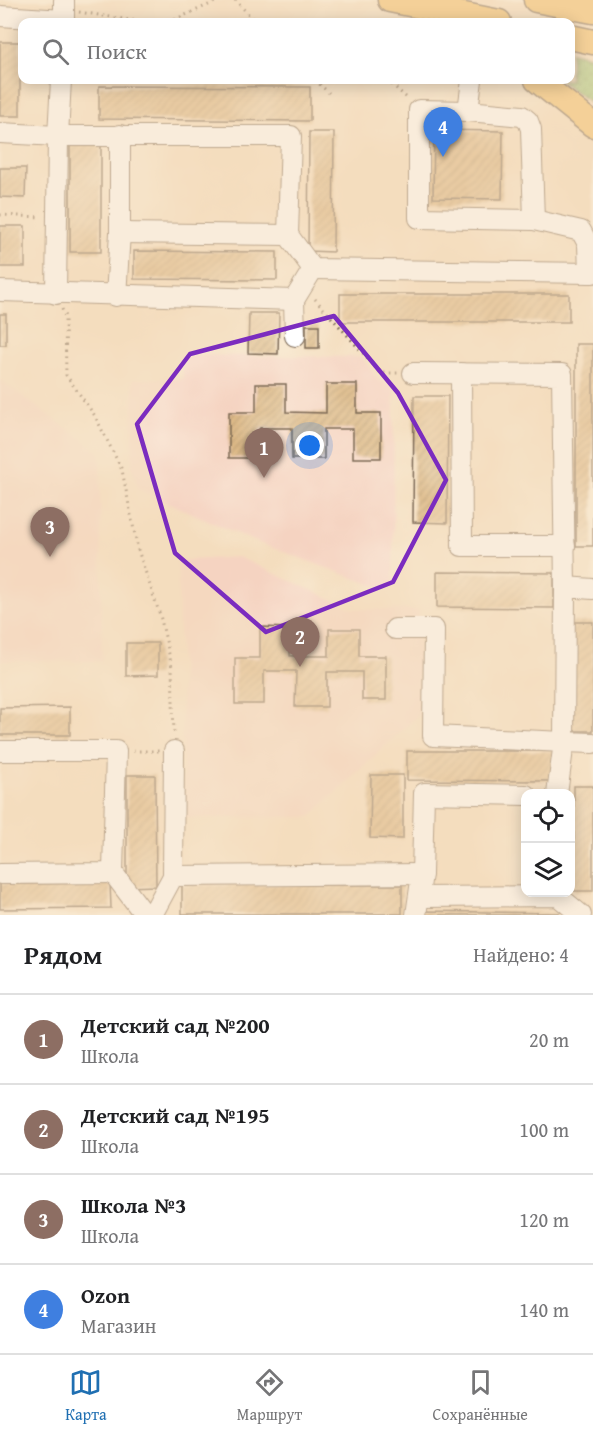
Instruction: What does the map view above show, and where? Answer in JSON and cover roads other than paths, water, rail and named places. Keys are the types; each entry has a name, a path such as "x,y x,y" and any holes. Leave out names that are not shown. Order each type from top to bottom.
{"main road":[{"path":"536,0 593,11"},
{"path":"394,1 430,18"},
{"path":"394,1 479,18"},
{"path":"575,38 593,42"},
{"path":"542,84 593,125"}],"lane":[{"path":"0,16 64,13"},
{"path":"56,294 61,84"},
{"path":"468,111 471,84"},
{"path":"0,291 116,296 304,285 591,273 588,244 581,231 534,220 419,218 419,110 468,111 522,116 528,121 531,129 534,220"},
{"path":"0,133 58,136 291,136 288,235 304,285 295,336"},
{"path":"116,296 120,233 120,135"},
{"path":"120,233 288,235"},
{"path":"413,373 562,374 565,546 564,742 558,789"},
{"path":"461,373 462,546 565,546"},
{"path":"565,588 593,589"},
{"path":"395,629 434,629 433,736 593,743"},
{"path":"0,751 116,751 113,873 145,915"},
{"path":"152,915 173,876 174,751"},
{"path":"521,795 424,793 423,874 418,906 523,897"},
{"path":"0,874 113,873"},
{"path":"173,876 423,874"},
{"path":"561,897 581,915"}],"place":[{"name":"Ozon","path":"443,157"},
{"name":"Детский сад №200","path":"264,478"},
{"name":"Школа №3","path":"50,557"},
{"name":"Детский сад №195","path":"300,667"}]}
